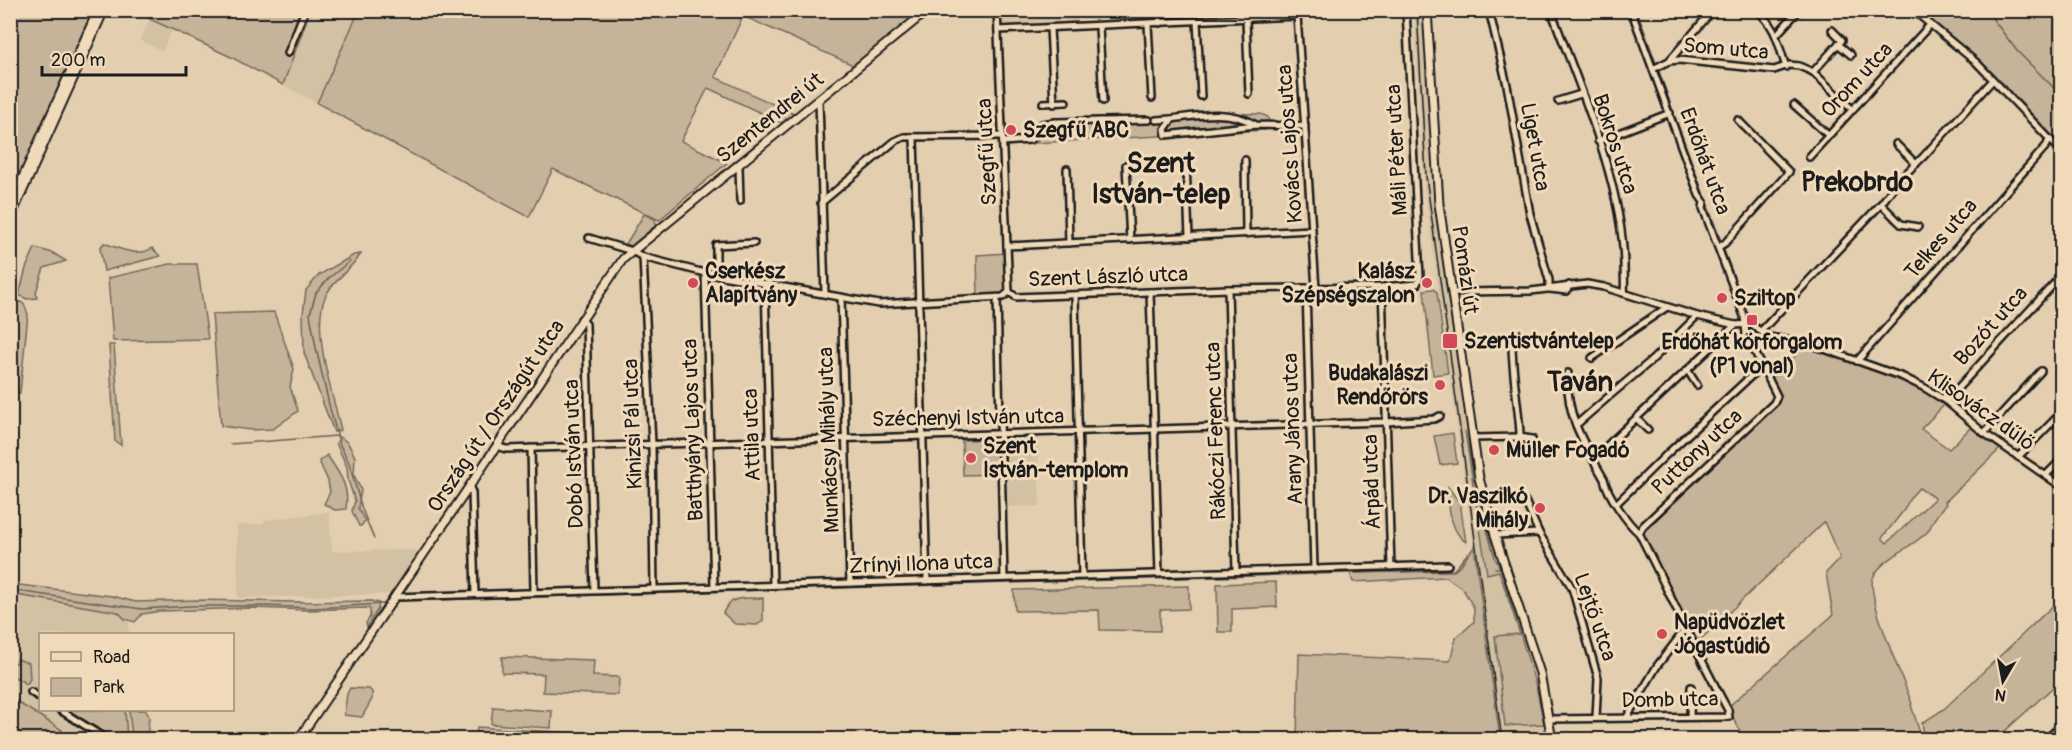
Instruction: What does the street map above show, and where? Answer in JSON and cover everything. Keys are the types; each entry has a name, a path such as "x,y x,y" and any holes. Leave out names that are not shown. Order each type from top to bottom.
{"main road":[{"path":"10,206 98,10"},
{"path":"10,219 104,10"},
{"name":"Szentendrei út","path":"632,251 928,10"},
{"name":"Pomázi út","path":"1427,10 1439,204 1479,478 1540,674 1552,740"},
{"name":"Ország út / Országút utca","path":"298,740 581,319 632,251"}],"street":[{"path":"288,53 304,10"},
{"name":"Szegfű utca","path":"997,10 1009,292"},
{"path":"1159,10 1160,23"},
{"path":"998,30 1246,20 1297,16 1313,10"},
{"name":"Máli Péter utca","path":"1406,10 1420,277 1419,282 1414,286"},
{"name":"Liget utca","path":"1489,10 1507,85 1530,214 1549,280 1549,289"},
{"name":"Bokros utca","path":"1551,10 1598,141 1618,209 1624,255 1623,292"},
{"name":"Erdőhát utca","path":"1631,10 1719,246 1746,323 1746,334 1776,396"},
{"path":"1669,62 1713,10"},
{"path":"1757,10 1777,34 1778,48 1786,67"},
{"path":"1777,34 1799,10"},
{"path":"1913,10 1959,48 2061,152"},
{"name":"Kovács Lajos utca","path":"1297,16 1316,288"},
{"path":"1246,20 1250,94"},
{"path":"1197,21 1201,96"},
{"path":"1148,24 1152,98"},
{"name":"Orom utca","path":"1809,157 1930,25"},
{"path":"1099,27 1103,101"},
{"path":"1050,28 1054,103"},
{"path":"1832,30 1842,40 1813,72 1853,110"},
{"path":"1838,44 1851,55"},
{"path":"1678,51 1682,61"},
{"name":"Som utca","path":"1653,69 1669,62 1682,61 1766,70 1780,69 1794,64 1813,72"},
{"path":"1762,330 1881,204 1899,180 1992,81"},
{"path":"1558,101 1581,94"},
{"path":"819,101 820,203 825,294"},
{"path":"1043,103 1066,102"},
{"path":"1794,105 1828,135"},
{"path":"1598,141 1670,113"},
{"path":"1156,120 1230,114 1256,125"},
{"path":"1172,119 1165,129 1166,135 1256,125 1305,126"},
{"path":"820,203 895,141 904,137 1030,140 1036,135 1036,127 1042,124 1149,120"},
{"path":"1719,246 1732,235 1789,172 1737,120"},
{"path":"1100,121 1100,134"},
{"path":"914,137 927,581"},
{"name":"Telkes utca","path":"1857,361 2047,145 2049,139"},
{"path":"1896,144 1916,164"},
{"path":"1245,160 1246,234"},
{"path":"1186,163 1189,237"},
{"path":"739,165 740,201"},
{"path":"1126,165 1130,240"},
{"path":"1067,169 1069,243"},
{"path":"1881,204 1901,224 1918,227"},
{"path":"1007,246 1312,230"},
{"name":"Szent László utca","path":"589,238 632,251 643,257 705,273 879,304 997,298 1009,292 1016,297 1228,289 1414,286"},
{"path":"716,275 716,245 754,243"},
{"name":"Kinizsi Pál utca","path":"643,257 652,444 654,589"},
{"name":"Batthyány Lajos utca","path":"705,273 714,587"},
{"name":"Bozót utca","path":"1946,400 2061,275"},
{"name":"Attila utca","path":"765,284 773,585"},
{"path":"1452,294 1530,291 1587,284 1623,292 1697,316 1735,325 1746,323"},
{"name":"Árpád utca","path":"1382,287 1391,567"},
{"name":"Rákóczi Ferenc utca","path":"1228,289 1236,572"},
{"name":"Arany János utca","path":"1306,289 1314,569"},
{"path":"1150,292 1159,574"},
{"path":"1075,296 1082,576"},
{"name":"Munkácsy Mihály utca","path":"841,297 850,583"},
{"path":"997,298 1004,578"},
{"path":"1592,358 1667,306"},
{"path":"1576,425 1652,360 1697,316"},
{"name":"Dobó István utca","path":"581,319 586,324 594,590"},
{"name":"Klisovácz dűlő","path":"1746,323 1762,330 1769,337 1810,344 1904,377 1946,400 1984,433 2061,487"},
{"path":"1593,459 1735,325"},
{"path":"1512,336 1520,423 1519,437"},
{"path":"1617,503 1762,366"},
{"path":"1688,371 1697,385"},
{"path":"1984,433 2041,371"},
{"path":"1568,373 1569,407 1576,425 1605,479 1606,488 1612,500 1617,503 1632,528 1639,533 1686,627 1657,666 1628,717"},
{"name":"Puttony utca","path":"1639,533 1643,526 1774,403 1776,396"},
{"path":"2018,457 2061,412"},
{"name":"Széchenyi István utca","path":"497,446 506,449 847,437 1078,432 1386,422 1434,419 1440,416"},
{"path":"1637,418 1648,430"},
{"path":"1473,438 1532,439"},
{"path":"531,448 534,592"},
{"path":"2046,475 2061,459"},
{"path":"469,487 472,492 475,594"},
{"name":"Lejtő utca","path":"1525,501 1539,533 1574,592 1598,678 1596,717"},
{"path":"1495,535 1539,533"},
{"name":"Zrínyi Ilona utca","path":"393,599 594,590 1448,565"},
{"name":"Domb utca","path":"1550,719 1729,717 1728,710 1686,627"},
{"path":"1690,717 1691,687"},
{"path":"31,692 39,697"},
{"path":"62,711 108,740"},
{"path":"2046,739 2061,725"}],"shaded area":[{"path":"311,11 359,11 317,103 283,85"},
{"path":"1002,11 1077,11 1078,21 1034,23 1034,27 1002,28"},
{"path":"1414,11 1422,11 1431,184 1486,574 1499,571 1521,635 1495,636 1505,725 1544,724 1546,739 1500,739 1424,185"},
{"path":"150,19 172,30 162,51 140,40"},
{"path":"1038,437 1040,506 1007,507 1006,438"},
{"path":"329,512 332,551 420,550 391,594 238,598 237,525 262,524 265,520"},
{"path":"10,594 128,609 129,633 39,633 39,711 133,711 135,739 56,739 62,730 11,698"}],"green space":[{"path":"12,11 55,11 70,17 70,11 92,11 11,193"},
{"path":"139,11 310,11 283,85 231,57 150,19"},
{"path":"359,11 923,11 855,66 743,16 715,77 794,114 782,123 708,88 681,141 727,163 659,220 553,169 529,217 317,103"},
{"path":"1917,11 2061,11 2061,148 1982,63"},
{"path":"1214,113 1261,114 1268,117 1270,126 1266,130 1035,143 1047,125"},
{"path":"644,214 655,219 656,225 631,246 626,244"},
{"path":"104,243 135,252 152,248 160,256 104,271 100,248"},
{"path":"35,248 53,253 66,261 44,268 36,292 37,298 27,299 19,295 26,268"},
{"path":"1007,253 1009,292 1003,297 978,299 977,255"},
{"path":"361,254 330,288 322,307 321,341 341,430 334,432 304,353 303,314 306,290 319,275 354,255"},
{"path":"170,264 197,264 208,339 113,341 108,278"},
{"path":"1433,289 1437,292 1448,373 1433,375 1424,290"},
{"path":"10,296 24,304 28,314 20,393 11,393"},
{"path":"274,312 294,369 290,387 298,411 273,429 251,430 221,426 212,314"},
{"path":"109,345 114,345 121,445 115,441"},
{"path":"1806,346 1908,381 1944,402 1945,404 1921,429 1949,449 1973,425 2001,448 1945,502 1946,504 1929,530 1891,558 1873,578 1872,588 1880,620 1912,704 1922,739 1744,739 1728,707 1833,615 1826,573 1840,558 1824,522 1698,642 1642,534 1775,404 1779,399 1769,381","holes":["1919,488 1935,498 1887,543 1882,538"]},
{"path":"1465,431 1483,515 1495,558 1501,570 1536,686 1544,724 1505,726 1495,636 1520,634 1499,571 1487,574"},
{"path":"1453,433 1457,463 1440,465 1434,436"},
{"path":"340,437 348,443 355,457 354,475 361,490 358,508 365,521 361,526 352,511 355,501 348,480 347,467 336,443"},
{"path":"996,439 997,474 963,475 962,440"},
{"path":"327,455 345,487 346,509 335,510 324,504 330,492 319,461"},
{"path":"1448,487 1460,503 1466,542 1456,532 1453,525 1449,509"},
{"path":"1474,547 1500,739 1297,739 1299,654 1450,661 1456,638 1474,622 1474,608 1463,589 1446,577 1353,582 1350,573 1454,571"},
{"path":"1276,582 1277,607 1232,609 1232,632 1218,632 1217,584"},
{"path":"11,584 112,596 136,602 197,600 371,601 379,603 367,627 370,609 366,608 161,611 142,614 135,622 125,619 118,612 11,594"},
{"path":"1189,586 1189,609 1160,610 1160,631 1100,630 1099,610 1015,611 1014,590"},
{"path":"763,598 763,621 757,625 735,624 723,613 735,600"},
{"path":"2061,598 2061,680 1996,739 1925,739 1922,723 1944,709"},
{"path":"502,657 594,660 593,676 619,677 618,695 543,692 544,674 502,673"},
{"path":"17,659 29,663 30,679 27,684 11,675 11,662 16,663"},
{"path":"350,688 369,689 372,692 372,699 362,717 344,715"},
{"path":"11,698 62,730 56,739 11,739"},
{"path":"493,707 552,711 551,728 491,724"},
{"path":"70,711 125,711 127,739 115,739"},
{"path":"129,711 146,711 149,717 147,739 136,739 132,736"},
{"path":"477,727 572,733 572,739 476,739"}],"waterway":[{"path":"1637,10 1656,63"},
{"path":"1986,10 2017,51 2062,96"},
{"path":"1659,71 1672,108"},
{"path":"1673,112 1721,241"},
{"path":"1723,248 1746,309"},
{"path":"350,261 329,278 316,293 310,314 340,445 349,463 362,509 374,539"},
{"path":"1527,289 1540,287"},
{"path":"1473,289 1516,289"},
{"path":"230,444 337,436"},
{"path":"399,601 1454,570 1468,553"},
{"path":"10,590 142,609 190,606 314,608 383,604"}],"tram line":[{"path":"1417,10 1426,176 1502,740"}],"place":[{"name":"Szegfű ABC","path":"1011,130"},
{"name":"Cserkész Alapítvány","path":"693,283"},
{"name":"Kalász Szépségszalon","path":"1427,283"},
{"name":"Sziltop","path":"1722,298"},
{"name":"Erdőhát körforgalom (P1 vonal)","path":"1752,320"},
{"name":"Szentistvántelep","path":"1450,341"},
{"name":"Budakalászi Rendőrörs","path":"1440,385"},
{"name":"Müller Fogadó","path":"1494,450"},
{"name":"Szent István-templom","path":"971,458"},
{"name":"Dr. Vaszilkó Mihály","path":"1540,508"},
{"name":"Napüdvözlet Jógastúdió","path":"1662,634"}],"district":[{"name":"Szent István-telep","path":"1161,178"},
{"name":"Prekobrdo","path":"1857,182"},
{"name":"Taván","path":"1580,382"}]}
